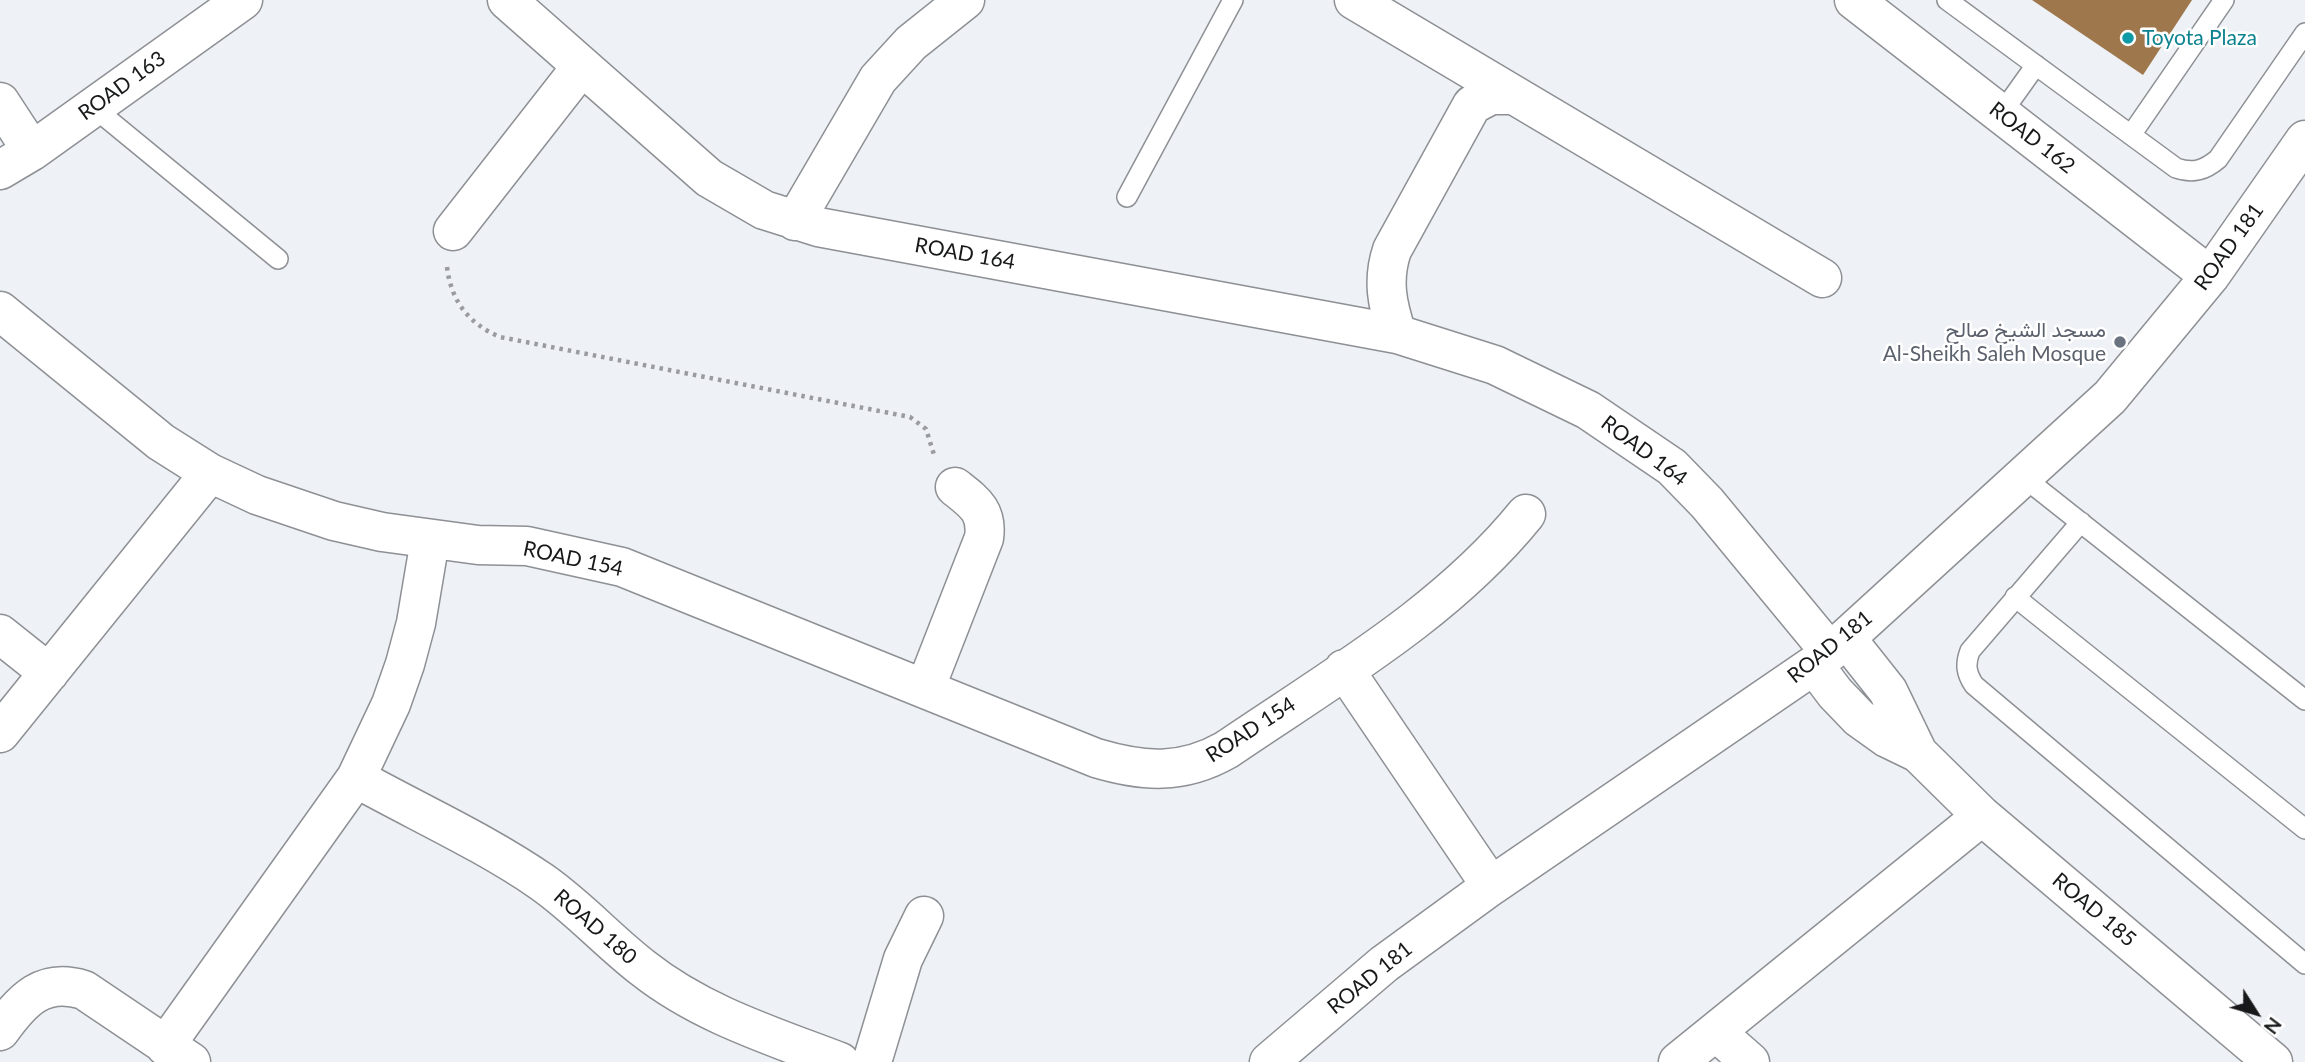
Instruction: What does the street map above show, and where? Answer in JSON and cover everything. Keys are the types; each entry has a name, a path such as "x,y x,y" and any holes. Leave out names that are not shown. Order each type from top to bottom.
{"street":[{"name":"ROAD 163","path":"16,160 243,0"},
{"name":"ROAD 164","path":"506,0 709,178 745,201 795,221 1397,334 1471,356 1542,385 1588,410 1652,452 1707,503 1830,652"},
{"path":"795,221 878,79 911,43 965,0"},
{"path":"1354,0 1822,278"},
{"name":"ROAD 162","path":"1854,0 2210,275"},
{"path":"453,231 582,66"},
{"path":"1397,334 1386,295 1387,265 1392,250 1472,105 1491,94 1513,95"},
{"path":"0,102 16,160"},
{"name":"ROAD 181","path":"1269,1062 1384,964 1491,886 1830,652 2110,397 2210,275 2305,140"},
{"name":"ROAD 154","path":"0,311 134,421 210,473 295,510 382,532 430,540 527,547 622,567 1096,758 1138,769 1161,770 1205,762 1226,750 1345,669 1462,583 1526,514"},
{"path":"0,733 210,473"},
{"path":"925,689 984,538 984,515 979,506 955,486"},
{"path":"0,1031 30,994 57,985 70,985 95,997 178,1054 356,779 391,704 405,664 416,623 430,540"},
{"path":"0,634 49,673"},
{"name":"ROAD 185","path":"1830,652 1888,691 1918,753 1982,816 2273,1062"},
{"path":"1345,669 1491,886"},
{"name":"ROAD 180","path":"356,779 540,880 573,905 644,969 674,990 738,1023 840,1062"},
{"path":"1678,1062 1982,816"},
{"path":"872,1062 903,959 924,916"},
{"path":"1716,1032 1750,1062"}],"lane":[{"path":"1127,197 1233,0"},
{"path":"1947,0 2176,168 2187,172 2209,166 2218,159 2305,33"},
{"path":"2131,135 2224,0"},
{"path":"2001,114 2036,65"},
{"path":"93,107 278,259"},
{"path":"2022,476 2305,699"},
{"path":"2081,522 1970,651 1966,668 1974,685 2305,964"},
{"path":"2015,597 2305,829"}],"path":[{"path":"453,231 447,268 452,290 463,311 486,331 500,337 910,417 926,429 939,470 955,486"}],"building":[{"name":"Toyota Plaza","path":"2032,0 2192,0 2143,75"}],"place":[{"name":"Toyota Plaza","path":"2128,38"},
{"name":"مسجد الشيخ صالح Al-Sheikh Saleh Mosque","path":"2120,342"}]}
